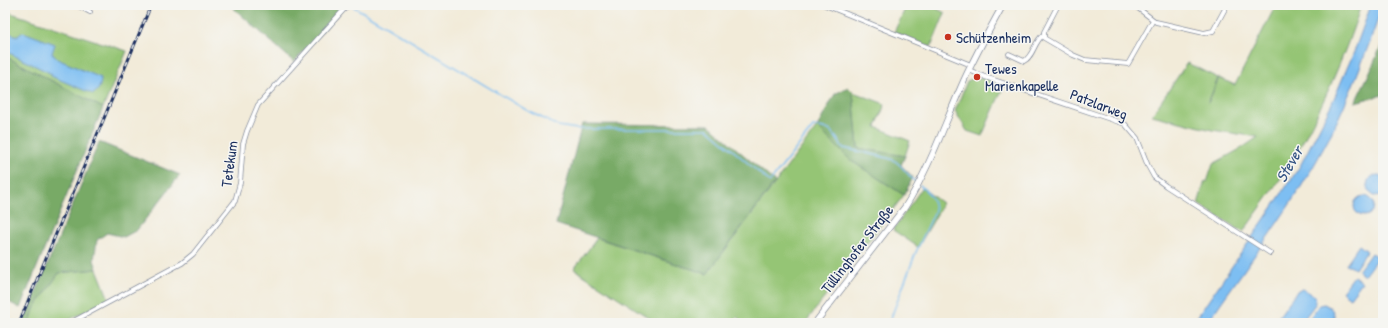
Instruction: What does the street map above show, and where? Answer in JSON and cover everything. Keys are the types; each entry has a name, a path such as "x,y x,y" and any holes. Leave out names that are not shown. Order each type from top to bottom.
{"main road":[{"path":"970,67 1002,5"},
{"name":"Tüllinghofer Straße","path":"815,323 905,207 917,189 970,67"}],"street":[{"path":"77,5 90,12"},
{"name":"Tetekum","path":"70,323 182,263 193,254 235,201 240,183 243,144 258,105 348,5"},
{"path":"826,5 970,67"},
{"path":"1009,54 1024,62 1028,60 1058,5"},
{"path":"1134,5 1153,20 1163,24 1204,33 1213,32 1227,5"},
{"path":"1043,35 1047,41 1085,60 1128,64 1153,20"},
{"name":"Patzlarweg","path":"970,67 985,77 1125,124 1137,138 1154,177 1268,252"}],"green space":[{"path":"230,5 346,5 294,62"},
{"path":"907,5 930,5 945,13 931,47 894,32"},
{"path":"1276,5 1361,5 1340,64 1313,123 1287,168 1243,232 1198,204 1205,181 1207,182 1213,164 1242,148 1258,137 1212,130 1152,115 1187,63 1218,78 1208,103 1219,78 1235,85"},
{"path":"5,11 127,51 103,108 5,56"},
{"path":"1382,44 1383,95 1355,102 1368,76"},
{"path":"5,56 103,108 20,308 5,300"},
{"path":"974,78 984,78 1004,85 982,136 967,131 955,111 967,81"},
{"path":"848,87 853,92 858,148 905,156 901,165 913,177 904,195 850,160 817,127 835,94"},
{"path":"853,92 885,104 876,127 910,141 905,156 858,148"},
{"path":"582,124 709,125 775,182 707,274 556,224"},
{"path":"817,127 850,160 904,195 805,323 742,323 738,317 732,323 657,323 574,269 597,238 707,274"},
{"path":"99,142 180,175 137,230 124,237 107,233 97,240 94,260 97,269 59,273 34,309 30,323 23,323"},
{"path":"922,188 942,203 918,247 893,230"},
{"path":"97,269 109,299 63,323 30,323 34,309 59,273"}],"water":[{"path":"1371,5 1383,5 1351,90 1315,164 1286,211 1207,323 1193,323 1300,166 1332,103 1354,52"},
{"path":"5,32 18,36 23,32 55,44 52,53 57,59 101,78 98,89 93,94 51,76 52,74 5,51"},
{"path":"1379,175 1383,177 1383,195 1374,196 1368,191 1367,184 1371,177"},
{"path":"1360,196 1368,196 1374,202 1374,210 1368,216 1360,216 1354,210 1354,202"},
{"path":"1359,245 1367,251 1355,269 1346,264"},
{"path":"1371,253 1378,257 1364,276 1358,271"},
{"path":"1354,276 1362,282 1350,298 1342,292"},
{"path":"1303,289 1315,296 1316,303 1301,323 1274,323 1298,290"},
{"path":"1324,304 1330,307 1333,311 1333,323 1306,323 1319,305"}],"waterway":[{"path":"351,5 528,111 558,126 577,129 708,129 770,182 813,127 819,127 832,132 843,148 878,155 895,161 917,183"},
{"path":"889,323 916,252 935,211 934,203 930,195 920,185"}],"railway":[{"path":"19,323 151,5"}],"place":[{"name":"Schützenheim","path":"948,37"},
{"name":"Tewes Marienkapelle","path":"977,77"}],"water label":[{"name":"Stever","path":"1289,164"}]}
